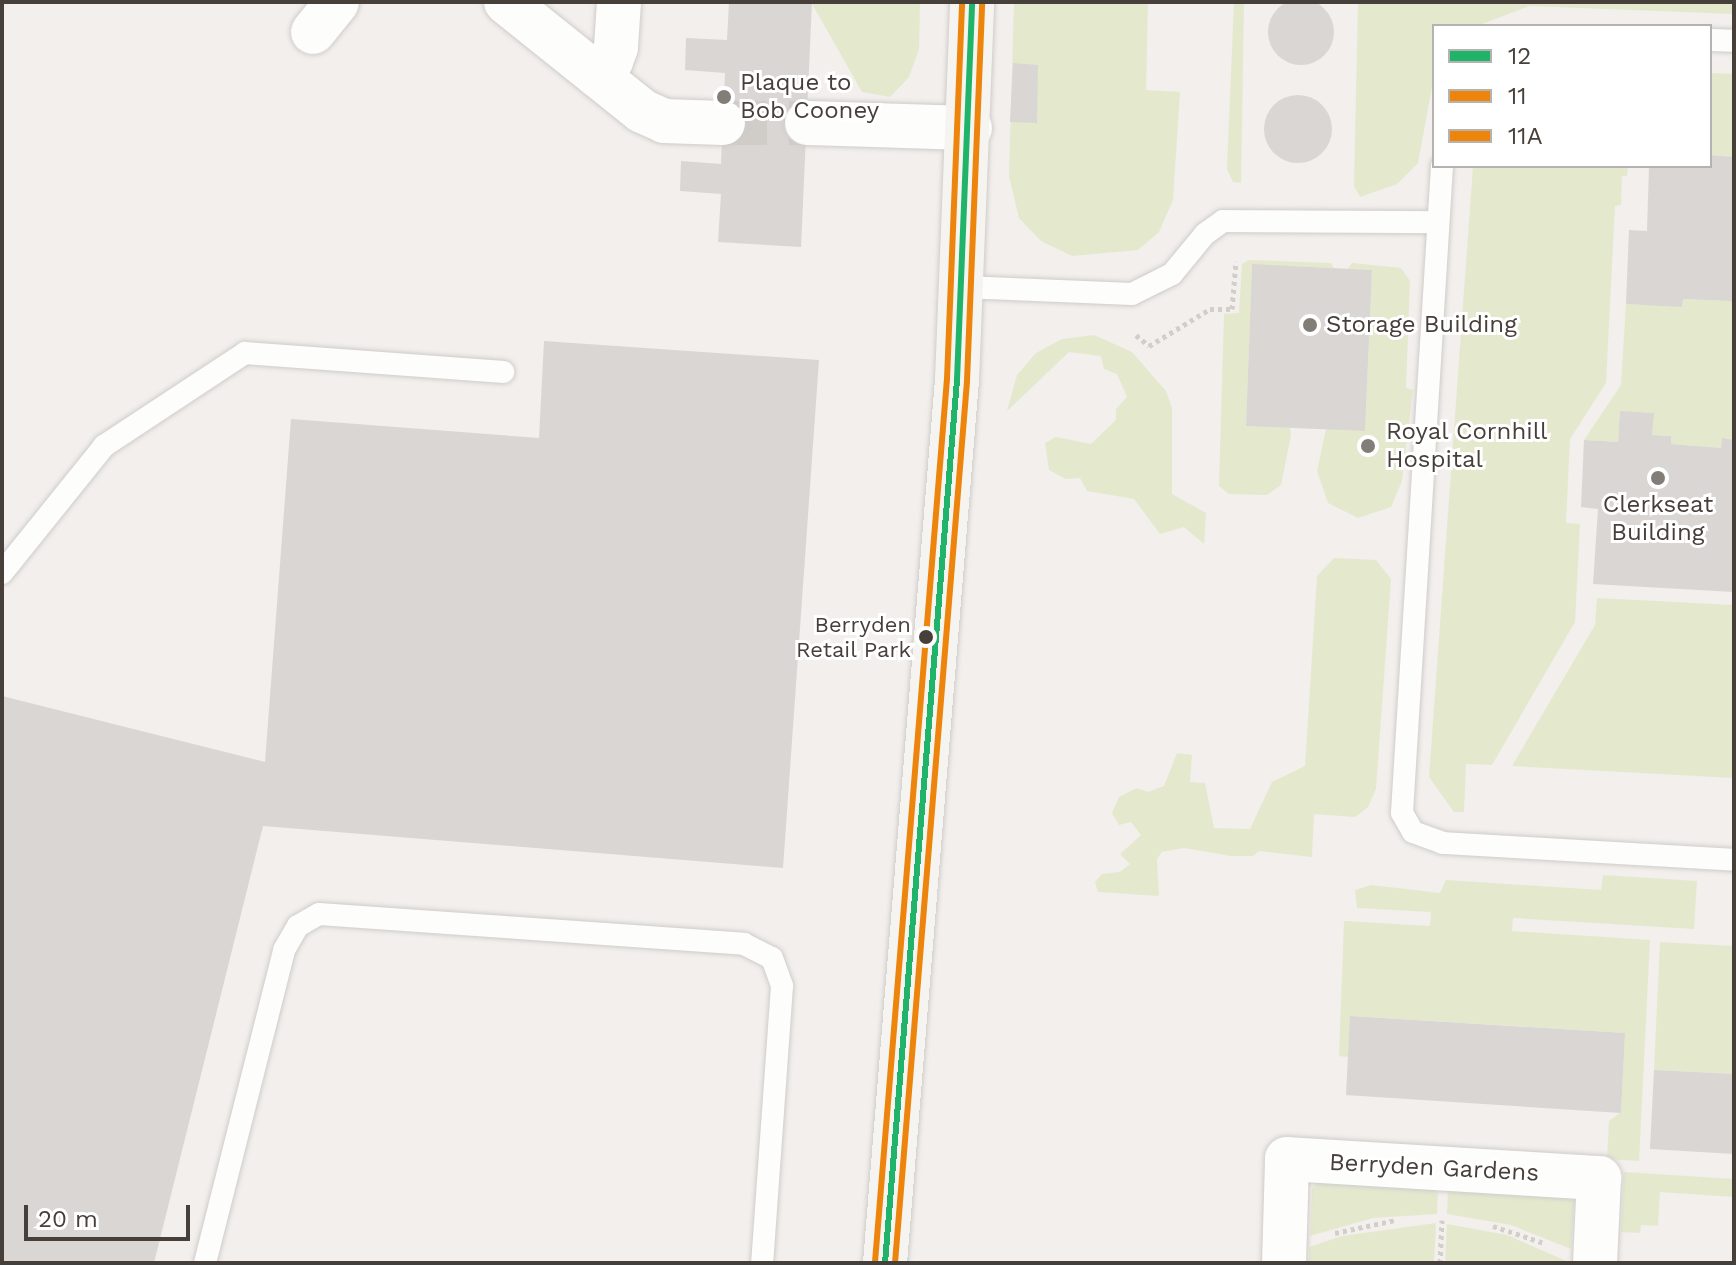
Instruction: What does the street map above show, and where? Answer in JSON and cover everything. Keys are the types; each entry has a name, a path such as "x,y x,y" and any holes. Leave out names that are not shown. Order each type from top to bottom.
{"main road":[{"path":"885,1263 963,287 972,2"}],"street":[{"path":"506,2 642,111 664,121 723,123"},
{"path":"597,75 611,61 616,47 619,2"},
{"path":"807,123 970,128"},
{"name":"Berryden Gardens","path":"1284,1256 1287,1159 1599,1178 1575,1255"}],"lane":[{"path":"1712,40 1734,41"},
{"path":"1442,168 1400,806 1407,826 1419,837 1443,843 1734,860"},
{"path":"963,287 1128,294 1172,274 1205,234 1223,221 1438,222"},
{"path":"2,573 104,446 245,353 503,372"},
{"path":"205,1263 284,950 298,926 319,914 744,944 772,958 782,986 762,1263"}],"path":[{"path":"1128,294 1120,329 1149,346 1210,309 1232,309 1235,263 1244,255"},
{"path":"1432,1218 1452,1220"},
{"path":"1284,1256 1341,1231 1405,1219"},
{"path":"1486,1224 1575,1255"}],"green space":[{"path":"811,2 920,2 919,49 909,77 890,97 862,92"},
{"path":"1014,2 1148,2 1146,90 1180,92 1173,200 1159,232 1138,250 1072,256 1041,241 1019,218 1009,176"},
{"path":"1234,2 1244,2 1241,183 1233,182 1227,169"},
{"path":"1358,2 1734,2 1734,14 1529,6 1482,24 1432,24 1432,87 1418,163 1397,184 1360,197 1354,186"},
{"path":"1712,73 1734,74 1734,157 1712,155"},
{"path":"1473,168 1628,168 1627,176 1622,176 1621,205 1615,206 1606,383 1570,439 1566,523 1580,524 1575,622 1492,765 1466,764 1464,812 1454,812 1429,777"},
{"path":"1249,260 1331,263 1334,268 1252,265 1246,425 1290,428 1291,435 1281,485 1267,495 1229,494 1219,486 1224,314 1239,313 1242,264"},
{"path":"1352,263 1401,268 1410,281 1406,388 1413,390 1402,481 1391,507 1358,518 1328,503 1317,471 1326,429 1365,431 1372,270 1348,269"},
{"path":"1683,299 1731,301 1734,309 1734,440 1722,439 1721,448 1671,444 1671,436 1652,435 1653,413 1620,412 1618,442 1584,440 1621,385 1626,304 1682,306"},
{"path":"1094,335 1132,352 1166,391 1172,408 1172,494 1206,513 1204,544 1184,527 1160,534 1134,499 1087,491 1080,478 1066,479 1049,470 1045,443 1056,437 1091,444 1116,420 1116,409 1127,397 1117,374 1104,369 1101,356 1069,352 1007,411 1017,375 1036,353 1062,339"},
{"path":"1334,558 1376,560 1391,579 1376,789 1368,807 1355,817 1314,814 1312,857 1259,851 1253,856 1231,856 1184,848 1162,852 1157,859 1159,896 1098,892 1095,882 1102,874 1120,872 1130,864 1120,854 1141,835 1131,822 1119,825 1112,813 1119,797 1137,788 1148,792 1164,786 1177,753 1192,755 1190,782 1205,783 1214,828 1250,829 1272,782 1305,766 1317,576"},
{"path":"1597,598 1734,605 1734,778 1512,766 1595,625"},
{"path":"1603,875 1697,881 1694,929 1513,918 1512,931 1650,940 1639,1161 1607,1159 1609,1121 1621,1112 1625,1033 1351,1016 1348,1057 1339,1056 1344,921 1430,926 1431,912 1357,908 1355,890 1371,885 1440,893 1446,880 1601,890"},
{"path":"1660,942 1734,946 1734,1074 1654,1070"},
{"path":"1624,1172 1734,1179 1734,1197 1660,1192 1658,1226 1641,1225 1640,1233 1621,1232"},
{"path":"1318,1182 1438,1189 1437,1214 1373,1218 1310,1236 1312,1189"},
{"path":"1448,1189 1568,1195 1574,1202 1571,1249 1511,1225 1447,1214"},
{"path":"1436,1223 1434,1263 1309,1263 1309,1247 1342,1236"},
{"path":"1447,1224 1507,1235 1571,1263 1445,1263"}],"building":[{"path":"1295,-1 1307,-1 1319,4 1329,14 1334,32 1332,45 1319,60 1307,65 1295,65 1283,60 1273,50 1268,38 1268,26 1273,14 1283,4"},
{"path":"729,2 812,2 801,247 718,242 721,194 680,191 681,161 721,164 725,73 685,70 686,38 727,40"},
{"path":"1013,63 1038,65 1037,123 1010,122"},
{"path":"1298,95 1322,105 1332,129 1322,153 1298,163 1274,153 1264,129 1274,105"},
{"path":"1712,155 1734,157 1734,309 1731,301 1683,299 1682,307 1626,304 1629,230 1647,231 1649,168 1712,168"},
{"name":"Storage Building","path":"1252,264 1372,270 1365,431 1246,426"},
{"path":"544,341 819,360 783,868 263,826 154,1263 2,1263 2,696 265,762 291,419 539,438"},
{"name":"Clerkseat Building","path":"1620,411 1654,413 1652,435 1671,436 1671,444 1721,448 1722,438 1734,440 1734,592 1593,584 1598,509 1581,507 1584,440 1618,442"},
{"path":"1350,1016 1625,1033 1621,1113 1346,1095"},
{"path":"1654,1070 1734,1074 1734,1154 1650,1149"}],"tunnel":[{"path":"723,123 807,123"}],"transit line":[{"name":"11A","path":"875,1262 947,379 962,2"},
{"name":"12","path":"885,1263 957,380 972,2"},
{"name":"11","path":"895,1263 967,381 982,2"}],"place":[{"name":"Plaque to Bob Cooney","path":"724,97"},
{"name":"Storage Building","path":"1310,325"},
{"name":"Royal Cornhill Hospital","path":"1368,446"},
{"name":"Clerkseat Building","path":"1658,478"},
{"name":"Berryden Retail Park","path":"926,637"}]}
